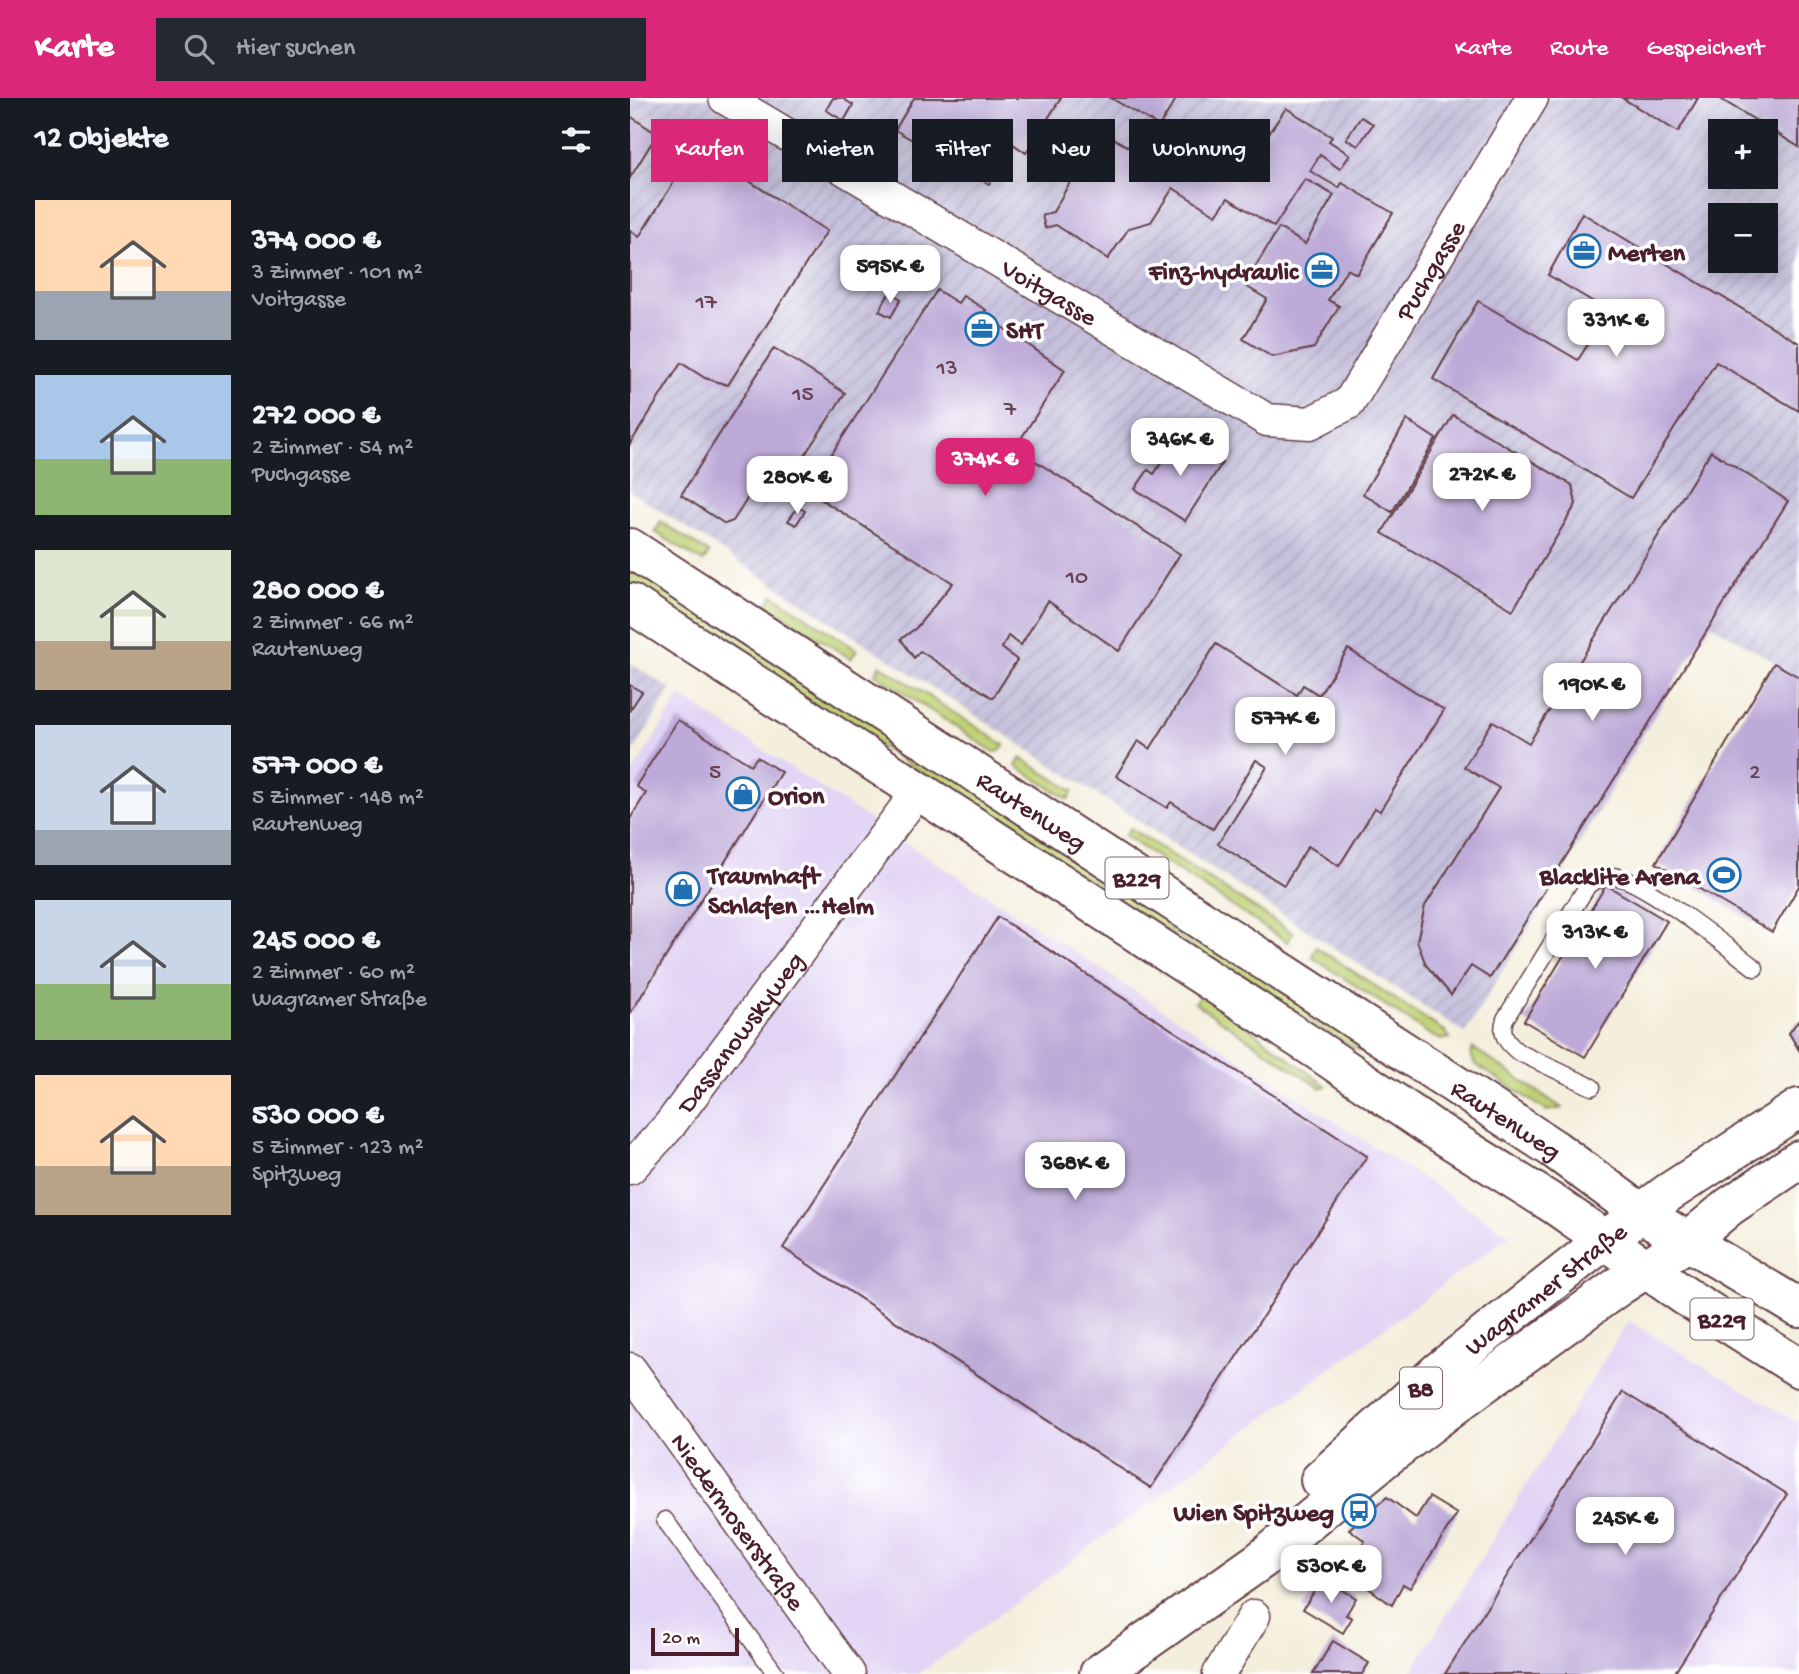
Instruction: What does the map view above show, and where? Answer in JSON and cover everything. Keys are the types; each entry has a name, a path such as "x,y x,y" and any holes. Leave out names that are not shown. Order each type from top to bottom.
{"main road":[{"name":"Rautenweg","path":"630,548 1554,1149 1641,1213"},
{"name":"Rautenweg","path":"630,603 1605,1240"},
{"name":"Wagramer Straße","path":"1261,1560 1306,1493 1439,1371 1641,1213 1799,1108"},
{"name":"Wagramer Straße","path":"1099,1674 1261,1560 1385,1458 1573,1319 1799,1160"},
{"name":"B229","path":"1641,1213 1799,1308"},
{"name":"B229","path":"1605,1240 1685,1296 1799,1368"}],"street":[{"name":"Voitgasse","path":"725,98 1267,420 1310,423"},
{"name":"Puchgasse","path":"1310,423 1349,403 1532,98"},
{"name":"Dassanowskyweg","path":"630,1168 669,1126 919,790"},
{"name":"Niedermoserstraße","path":"630,1369 849,1674"},
{"path":"1220,1674 1254,1616"}],"lane":[{"path":"1592,1087 1518,1052 1508,1044 1502,1028 1504,1019 1588,885 1603,877 1615,876 1632,882 1689,919 1755,968"},
{"path":"665,1520 776,1674"}],"shaded area":[{"path":"630,98 1799,98 1799,677 1709,623 1465,1033 630,491"},
{"path":"630,663 671,689 630,757"},
{"path":"680,696 1510,1235 919,1674 630,1674 630,777"},
{"path":"1628,1321 1799,1423 1799,1674 1410,1674"}],"green space":[{"path":"661,522 709,553 703,562 655,532"},
{"path":"630,564 1385,1052 1380,1062 1313,1025 630,585"},
{"path":"773,595 857,650 851,659 767,605"},
{"path":"880,665 1004,745 1000,751 994,752 875,674"},
{"path":"1021,758 1073,791 1068,799 1016,766"},
{"path":"1130,828 1293,933 1287,942 1125,836"},
{"path":"1316,947 1444,1031 1450,1038 1442,1040 1432,1036 1312,957"},
{"path":"1202,992 1326,1086 1321,1088 1195,1003"},
{"path":"1473,1048 1562,1108 1547,1111 1475,1064 1471,1055"}],"building":[{"path":"833,98 842,98 853,105 845,119 826,110"},
{"path":"914,98 1061,98 1048,119 1027,119 1026,153 1013,144 1013,119 912,119 912,140 898,132 898,125"},
{"path":"1111,98 1177,98 1164,119 1147,119"},
{"path":"1622,98 1698,98 1678,132"},
{"path":"1719,98 1799,98 1799,147 1778,134 1778,119 1753,119"},
{"path":"1286,108 1332,137 1329,141 1350,155 1340,169 1320,155 1310,171 1339,188 1342,183 1393,213 1357,274 1347,269 1328,300 1339,306 1314,348 1272,357 1243,339 1267,299 1244,285 1279,228 1305,244 1334,195 1305,179 1274,227 1228,198 1216,215 1173,188 1151,222 1129,228 1108,259 1056,225 1045,228 1042,215 1053,212 1070,182 1115,182 1115,139 1129,148 1129,182 1270,182 1270,132"},
{"path":"630,116 651,130 651,144 630,178"},
{"path":"1361,117 1373,124 1358,146 1346,139"},
{"path":"674,182 751,182 827,231 728,385 705,378 681,363 630,444 630,230 639,237"},
{"path":"1582,213 1799,343 1799,411 1716,362 1631,498 1433,379 1478,301 1578,360 1609,311 1548,275"},
{"path":"937,290 958,303 963,296 986,310 983,314 1065,370 1015,448 1180,554 1119,651 1048,601 1021,645 1008,636 1002,648 1017,660 993,698 920,651 914,658 901,639 916,628 953,583 808,491"},
{"path":"890,292 901,299 891,317 879,311"},
{"path":"774,348 845,393 788,481 767,468 733,521 725,524 681,495"},
{"path":"1453,415 1572,485 1576,504 1513,610 1382,533"},
{"path":"1407,420 1436,439 1392,512 1363,494"},
{"path":"1179,435 1222,463 1185,521 1135,489 1148,470 1154,474"},
{"path":"1711,451 1788,501 1490,978 1471,966 1451,995 1426,965 1417,941 1425,906 1499,788 1464,767 1493,721 1529,743"},
{"path":"798,507 805,511 796,525 788,521"},
{"path":"1216,644 1297,695 1303,685 1319,695 1348,649 1444,710 1380,811 1375,808 1339,866 1308,846 1284,885 1218,844 1267,767 1256,760 1213,829 1171,802 1167,808 1116,776 1138,741 1150,749"},
{"name":"Blacklite Arena","path":"1774,663 1799,677 1799,886 1772,932 1656,863"},
{"path":"630,685 642,692 630,710"},
{"path":"678,720 751,765 757,757 781,772 630,1014 630,819 646,793 636,786"},
{"path":"1606,885 1667,921 1585,1057 1524,1021"},
{"path":"998,917 1367,1156 1151,1488 783,1248"},
{"path":"1799,1020 1799,1050 1789,1033"},
{"path":"1623,1392 1787,1494 1674,1674 1445,1674"},
{"path":"1387,1497 1416,1518 1429,1497 1457,1514 1410,1588 1403,1584 1392,1605 1353,1577 1363,1559 1357,1555 1365,1541 1349,1529"},
{"path":"1323,1578 1356,1598 1346,1615 1352,1618 1343,1633 1303,1609"},
{"path":"1333,1641 1369,1663 1362,1674 1313,1674"}],"place":[{"name":"Merten","path":"1584,251"},
{"name":"Finz-hydraulic","path":"1322,270"},
{"name":"SHT","path":"982,329"},
{"name":"Orion","path":"743,794"},
{"name":"Blacklite Arena","path":"1724,875"},
{"name":"Traumhaft Schlafen …Helm","path":"683,889"},
{"name":"Wien Spitzweg","path":"1359,1511"}]}
